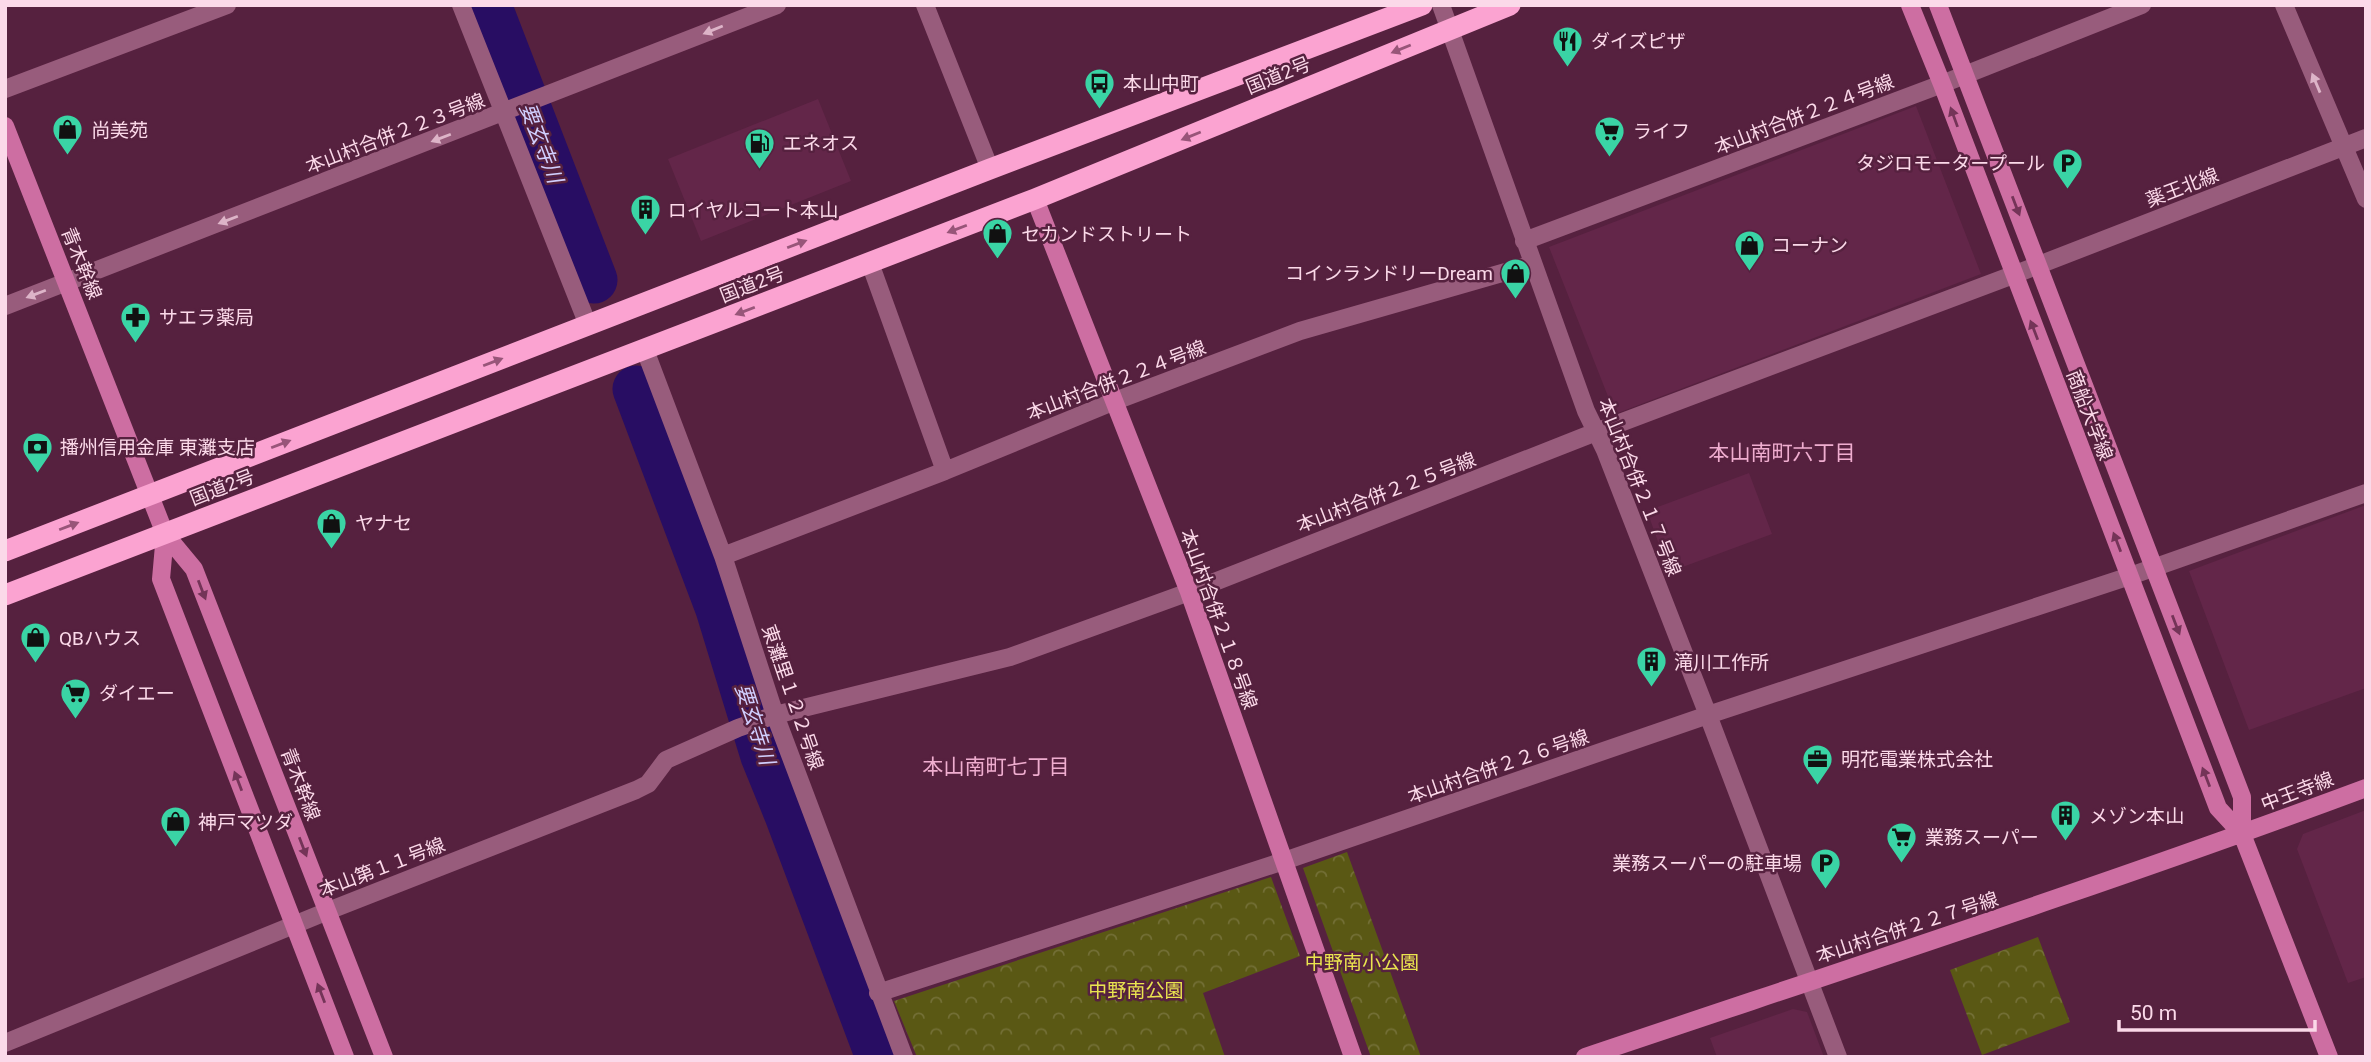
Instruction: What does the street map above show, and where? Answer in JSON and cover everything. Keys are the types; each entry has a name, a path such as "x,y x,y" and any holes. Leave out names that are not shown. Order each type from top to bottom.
{"highway":[{"name":"国道2号","path":"5,551 990,169 1422,5"},
{"name":"国道2号","path":"5,595 1035,200 1510,5"}],"street":[{"path":"5,89 227,5"},
{"path":"461,5 588,325"},
{"name":"本山村合併２２３号線","path":"5,306 777,5"},
{"path":"925,5 990,169"},
{"name":"本山村合併２１７号線","path":"1441,5 1586,411 1708,715 1838,1057"},
{"name":"商船大学線","path":"1910,5 2218,808 2242,834"},
{"name":"商船大学線","path":"1938,5 2242,797 2242,834 2329,1057"},
{"name":"本山村合併２２４号線","path":"1524,241 1942,84 2142,5"},
{"path":"2284,5 2366,199"},
{"name":"青木幹線","path":"5,126 165,534 194,569 384,1057"},
{"name":"薬王北線","path":"2013,275 2366,138"},
{"name":"本山村合併２１８号線","path":"1035,200 1189,592 1353,1057"},
{"path":"870,263 946,471"},
{"name":"本山村合併２２４号線","path":"723,556 1300,331 1532,264"},
{"name":"本山村合併２２５号線","path":"770,717 1010,657 1189,592 1596,432 2013,275"},
{"name":"東灘里１２２号線","path":"645,349 723,556 770,717 904,1057"},
{"name":"本山村合併２２６号線","path":"878,993 1284,861 1708,715 2130,576 2366,493"},
{"name":"青木幹線","path":"165,534 161,579 345,1057"},
{"name":"本山第１１号線","path":"5,1043 293,925 648,785 666,760 770,717"},
{"name":"中王寺線","path":"2242,834 2366,788"},
{"name":"本山村合併２２７号線","path":"1585,1057 2242,834"}],"shaded area":[{"name":"エネオス","path":"818,99 851,181 701,241 668,159"},
{"name":"コーナン","path":"1916,106 1981,274 1615,414 1549,247"},
{"path":"1749,473 1772,534 1669,572 1647,511"},
{"path":"2366,505 2366,688 2249,730 2189,571"},
{"path":"2366,810 2366,977 2348,983 2297,849 2303,834"},
{"path":"1793,1009 1807,1012 1824,1057 1717,1057 1710,1038"}],"green space":[{"name":"中野南小公園","path":"1347,852 1421,1057 1371,1057 1303,868"},
{"name":"中野南公園","path":"1271,877 1300,956 1203,993 1225,1057 917,1057 894,1001"},
{"path":"2038,937 2070,1022 1982,1055 1950,970"}],"waterway":[{"name":"要玄寺川","path":"488,5 594,280"},
{"name":"要玄寺川","path":"636,389 719,609 764,756 879,1057"}],"place":[{"name":"ダイズピザ","path":"1568,68"},
{"name":"本山中町","path":"1100,110"},
{"name":"尚美苑","path":"68,157"},
{"name":"ライフ","path":"1610,158"},
{"name":"エネオス","path":"760,170"},
{"name":"タジロモータープール","path":"2068,190"},
{"name":"ロイヤルコート本山","path":"645,237"},
{"name":"セカンドストリート","path":"998,261"},
{"name":"コーナン","path":"1749,272"},
{"name":"コインランドリーDream","path":"1516,300"},
{"name":"サエラ薬局","path":"136,344"},
{"name":"播州信用金庫 東灘支店","path":"37,474"},
{"name":"ヤナセ","path":"332,550"},
{"name":"QBハウス","path":"36,665"},
{"name":"滝川工作所","path":"1651,689"},
{"name":"ダイエー","path":"76,720"},
{"name":"明花電業株式会社","path":"1818,786"},
{"name":"メゾン本山","path":"2066,843"},
{"name":"神戸マツダ","path":"175,849"},
{"name":"業務スーパー","path":"1902,864"},
{"name":"業務スーパーの駐車場","path":"1825,890"}],"district":[{"name":"本山南町六丁目","path":"1782,453"},
{"name":"本山南町七丁目","path":"996,767"}]}
